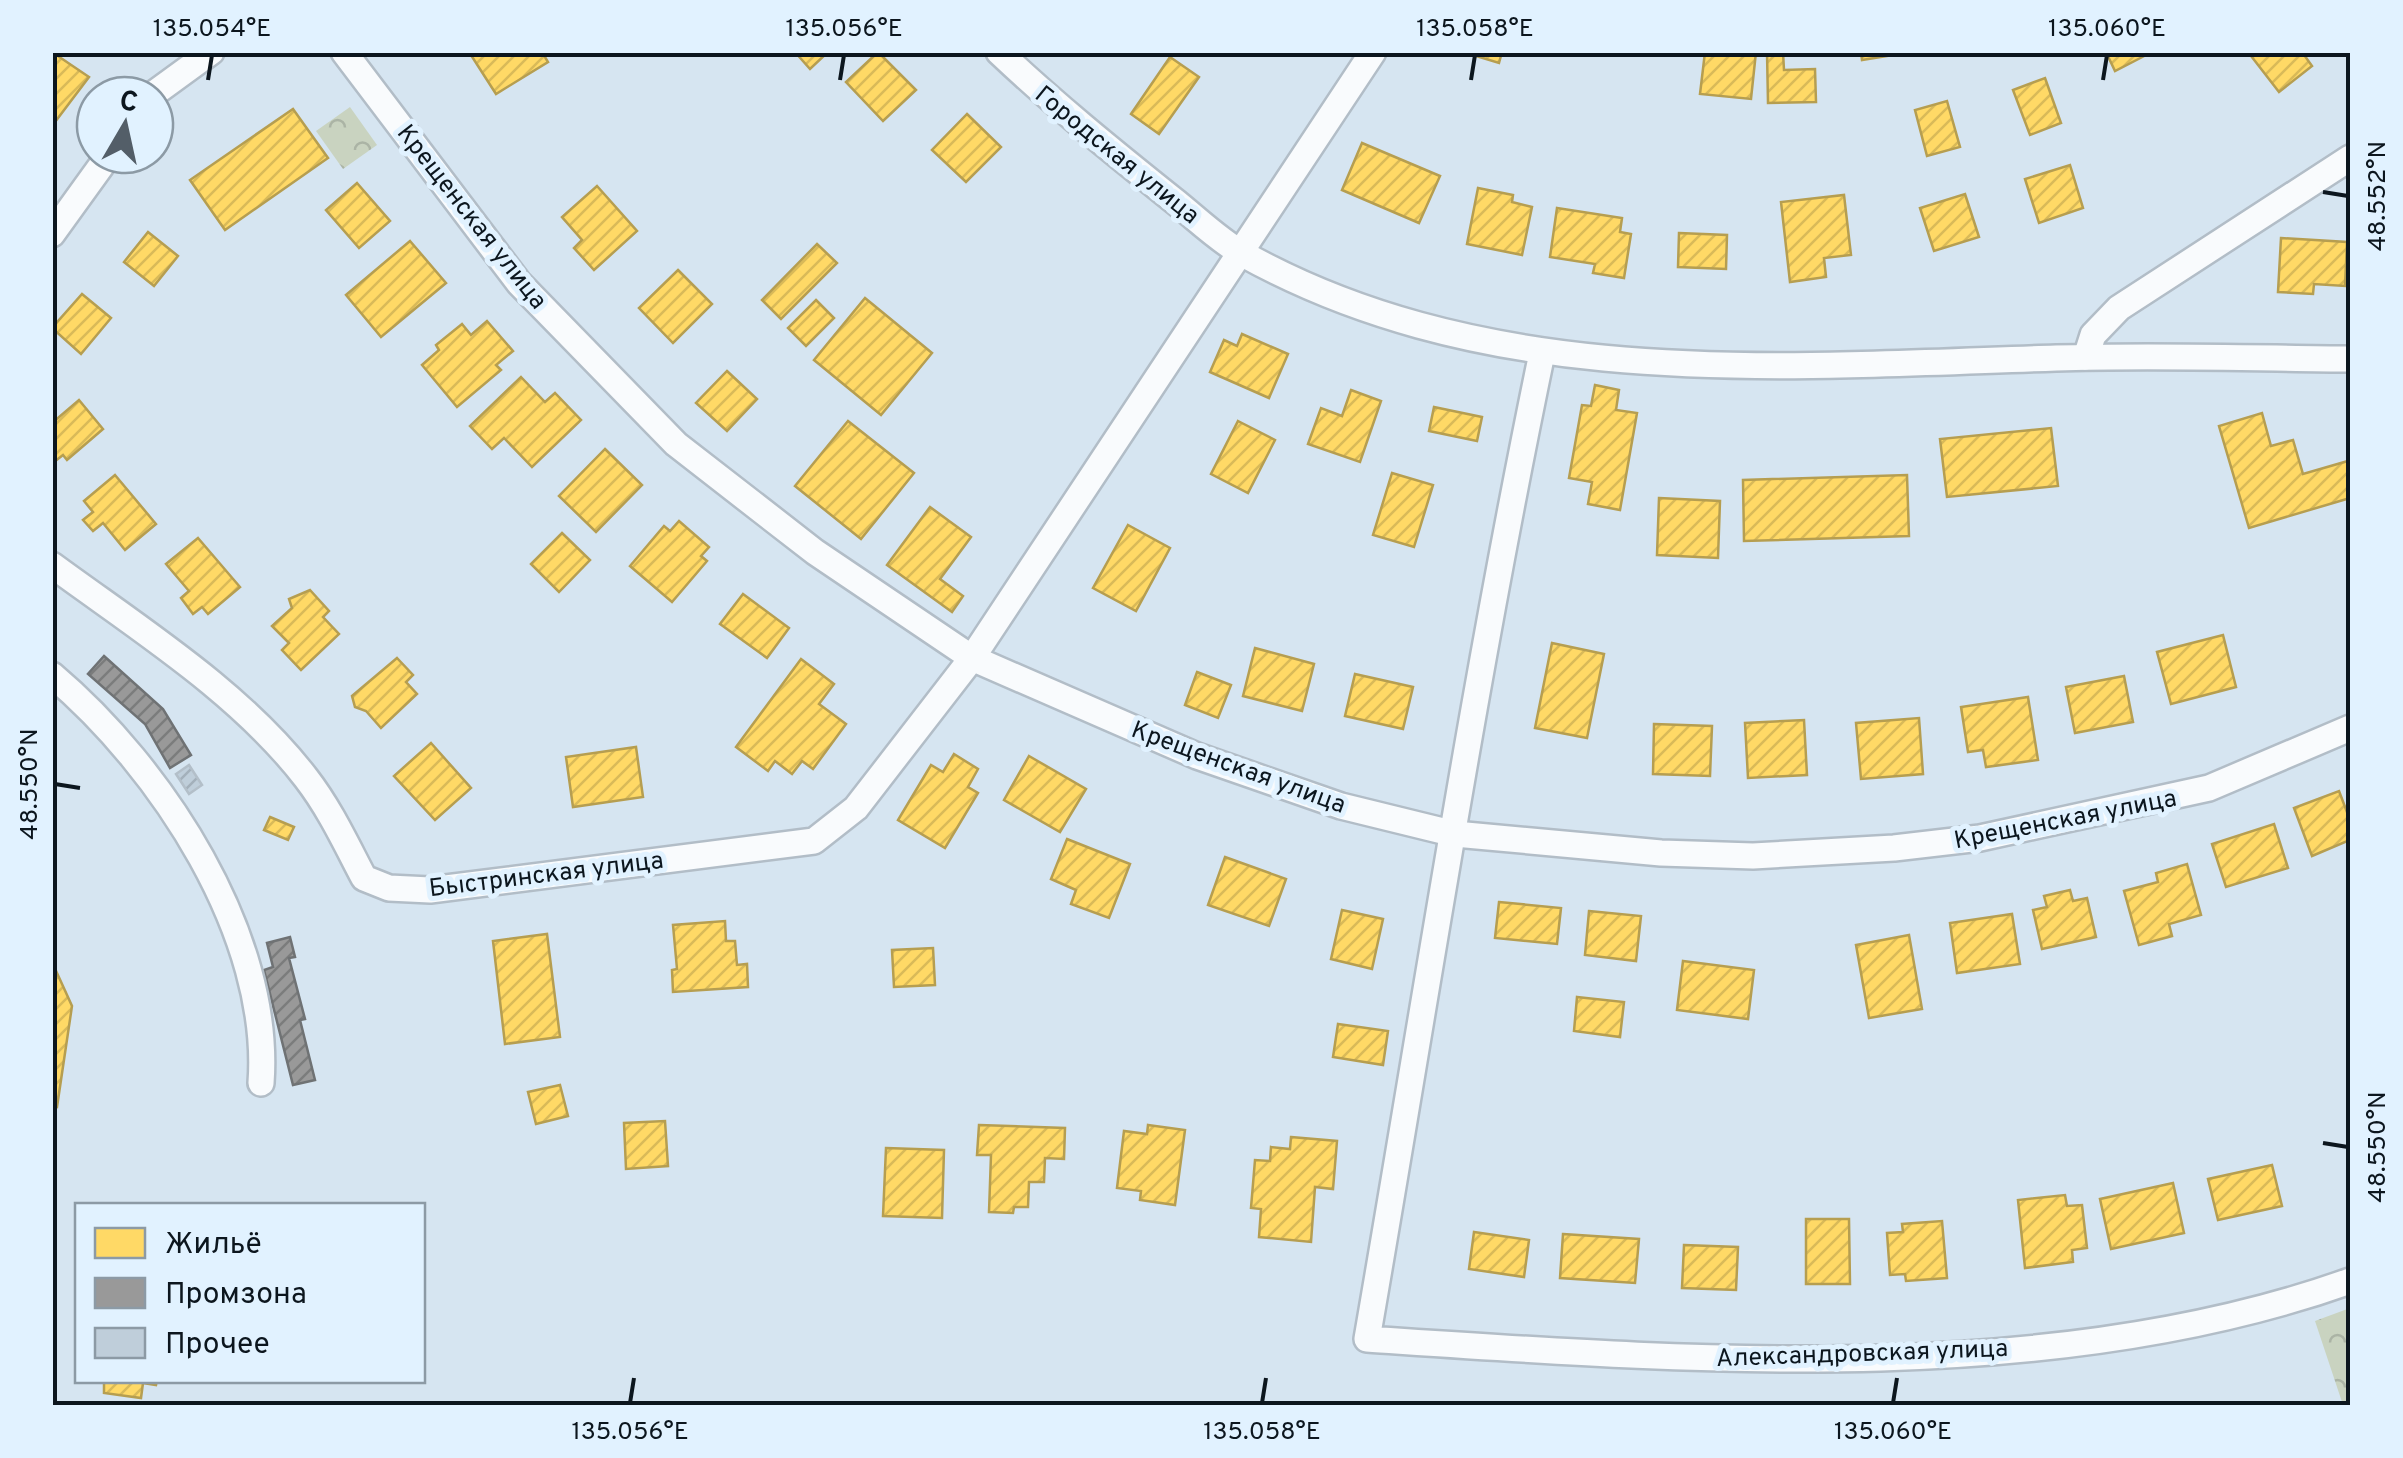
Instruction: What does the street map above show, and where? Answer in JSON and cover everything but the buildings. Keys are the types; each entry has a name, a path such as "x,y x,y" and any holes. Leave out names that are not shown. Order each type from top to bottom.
{"street":[{"path":"175,78 210,52"},
{"name":"Крещенская улица","path":"344,52 519,283 676,444 814,552 972,658 1197,756 1341,806 1455,834 1662,853 1753,856 1911,846 1980,838 2210,788 2350,728"},
{"name":"Городская улица","path":"999,52 1064,114 1240,252 1322,293 1476,340 1542,353 1672,364 1799,366 2086,357 2350,360"},
{"name":"Быстринская улица","path":"52,566 239,709 306,777 364,878 389,888 430,890 814,840 856,808 972,658 1373,52"},
{"path":"2086,357 2093,335 2119,308 2350,158"},
{"path":"52,234 95,175"},
{"path":"1455,834 1490,602 1542,353"},
{"path":"52,675 114,732 139,764 223,896 253,995 264,1050 261,1082"},
{"name":"Александровская улица","path":"1455,834 1366,1339 1618,1356 1788,1360 1940,1354 2099,1339 2276,1306 2350,1282"}],"green space":[{"path":"350,107 377,145 343,169 316,131"},
{"path":"2350,1308 2350,1405 2343,1405 2315,1321"}]}
